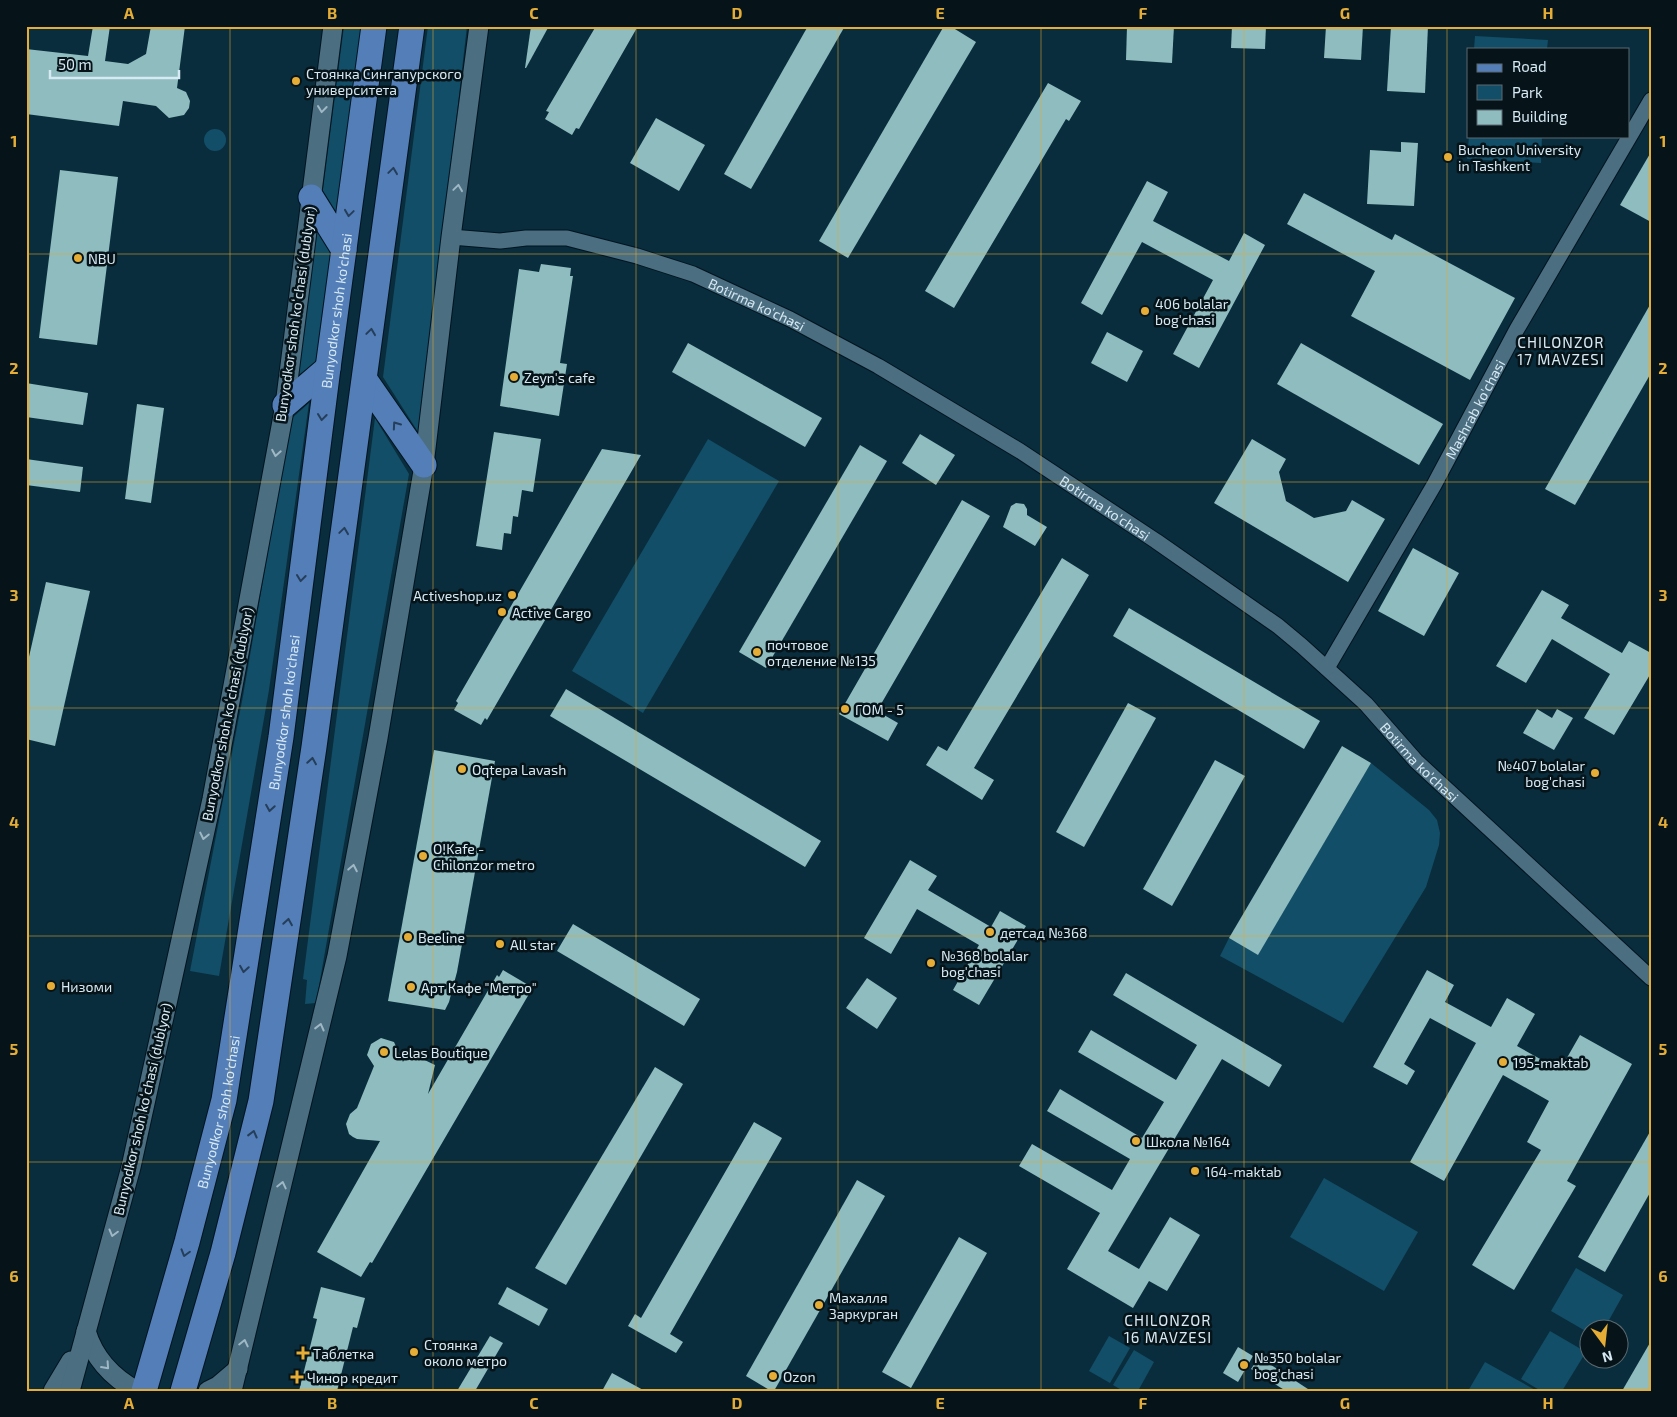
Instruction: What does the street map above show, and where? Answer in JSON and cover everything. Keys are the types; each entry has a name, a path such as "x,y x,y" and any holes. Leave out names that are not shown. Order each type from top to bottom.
{"main road":[{"name":"Bunyodkor shoh ko'chasi","path":"144,1391 197,1205 224,1100 281,737 374,26"},
{"path":"183,1391 232,1215 261,1101 314,747 412,26"},
{"path":"311,197 344,250"},
{"path":"285,405 328,368"},
{"path":"365,380 424,465"}],"street":[{"name":"Bunyodkor shoh koʻchasi (dublyor)","path":"70,1391 131,1167 212,799 285,405 333,26"},
{"path":"232,1391 337,956 378,738 424,465 451,237 479,26"},
{"name":"Mashrab ko'chasi","path":"1630,136 1651,100"},
{"name":"Mashrab ko'chasi","path":"1328,668 1434,485 1517,329 1629,138"},
{"name":"Botirma ko'chasi","path":"451,237 500,241 526,238 567,238 596,244 666,264 742,296 878,366 1020,451 1097,500 1266,618 1302,646 1366,704 1416,761 1651,978"},
{"path":"53,1391 67,1370 86,1331"},
{"path":"86,1331 102,1362 118,1379 137,1391"},
{"path":"208,1391 218,1386 238,1369"}],"green space":[{"path":"344,26 361,26 336,222 322,197"},
{"path":"428,26 467,26 420,435 383,377"},
{"path":"1475,36 1548,40 1547,48 1474,48"},
{"path":"215,129 225,136 226,140 219,150 215,151 205,144 204,140 211,130"},
{"path":"1469,138 1542,138 1541,163 1467,159"},
{"path":"317,231 331,254 316,362 297,376"},
{"path":"309,403 269,690 219,976 190,971 243,696 291,419"},
{"path":"375,418 409,474 316,1003 305,1004 307,980 303,979"},
{"path":"708,439 779,481 643,713 572,671"},
{"path":"1371,763 1429,810 1437,820 1440,833 1439,845 1426,887 1343,1023 1220,956 1229,938 1258,954"},
{"path":"1324,1178 1418,1232 1384,1291 1290,1237"},
{"path":"1576,1268 1623,1295 1609,1320 1580,1320 1580,1328 1551,1311"},
{"path":"1550,1331 1580,1348 1580,1362 1562,1391 1541,1391 1521,1379"},
{"path":"1109,1336 1130,1348 1110,1383 1089,1371"},
{"path":"1134,1350 1154,1362 1138,1391 1123,1391 1113,1385"},
{"path":"1485,1362 1537,1391 1468,1391"}],"building":[{"path":"93,26 110,26 105,61 128,64 146,54 151,26 185,26 177,88 186,92 190,101 189,108 184,115 169,118 156,106 123,101 119,126 26,114 26,49 88,56"},
{"path":"531,26 549,26 525,68"},
{"path":"596,26 638,26 579,129 576,128 572,135 545,119 549,112 546,111"},
{"path":"808,26 845,26 751,189 724,174"},
{"path":"944,26 950,26 976,42 848,258 819,241"},
{"path":"1127,26 1174,26 1172,63 1126,60"},
{"path":"1232,26 1266,26 1265,49 1231,48"},
{"path":"1326,26 1363,26 1361,60 1324,58"},
{"path":"1391,26 1428,26 1425,93 1387,91"},
{"path":"1048,83 1081,101 1069,121 1066,119 954,308 925,291"},
{"path":"656,118 705,145 679,191 630,163"},
{"path":"1401,142 1418,143 1414,206 1367,204 1370,150 1401,152"},
{"path":"1651,152 1651,222 1620,205"},
{"name":"NBU","path":"60,170 118,177 97,345 39,338"},
{"path":"1147,181 1168,192 1153,221 1229,261 1244,233 1265,245 1199,368 1173,354 1213,280 1142,242 1102,315 1081,303"},
{"path":"1304,193 1392,240 1395,234 1515,298 1470,380 1351,316 1375,271 1287,224"},
{"path":"541,264 571,268 570,276 573,276 560,363 567,364 559,416 500,406 519,269 539,272"},
{"path":"1651,303 1651,373 1575,505 1545,489"},
{"path":"1107,332 1143,351 1127,382 1091,363"},
{"path":"688,343 822,418 805,447 672,372"},
{"path":"1301,343 1443,424 1419,465 1277,384"},
{"path":"26,383 88,393 83,425 26,417"},
{"path":"137,404 164,408 151,503 125,499"},
{"path":"494,432 541,439 533,492 522,490 518,517 513,516 511,534 504,533 502,550 476,546"},
{"path":"920,434 955,455 936,485 902,463"},
{"path":"1252,439 1286,459 1279,472 1286,501 1314,518 1346,511 1352,500 1385,519 1348,582 1214,503"},
{"path":"860,445 887,461 766,668 739,652"},
{"path":"602,449 641,455 487,720 485,718 481,725 454,710 458,703 456,701"},
{"path":"26,459 83,467 80,492 26,485"},
{"path":"962,500 990,516 877,711 898,723 888,741 839,714"},
{"path":"1016,503 1024,504 1027,509 1027,515 1047,527 1035,546 1003,527 1011,506"},
{"path":"1413,548 1459,573 1424,636 1378,611"},
{"path":"1062,558 1089,575 974,768 994,780 982,800 926,765 938,746 947,751"},
{"path":"46,582 90,591 55,746 26,739 26,670"},
{"path":"1542,590 1569,605 1561,618 1622,653 1629,641 1651,653 1651,673 1614,735 1584,718 1610,674 1552,639 1526,683 1496,666"},
{"path":"1129,608 1320,721 1304,749 1113,636"},
{"path":"566,689 821,841 805,867 550,716"},
{"path":"1128,703 1156,718 1084,847 1056,832"},
{"path":"1537,709 1552,718 1557,709 1573,718 1554,750 1523,733"},
{"path":"1342,746 1371,763 1258,955 1229,938"},
{"path":"434,750 495,761 457,972 445,1010 388,1001"},
{"path":"1215,760 1245,776 1172,906 1143,889"},
{"name":"детсад №368","path":"910,860 937,876 928,890 991,927 1000,911 1026,926 979,1005 953,990 979,945 917,909 891,954 864,938"},
{"path":"573,924 700,999 684,1026 557,951"},
{"path":"503,970 530,986 526,993 529,994 372,1263 370,1262 361,1277 317,1252 380,1141 353,1137 349,1134 346,1124 350,1114 357,1108 374,1066 367,1055 371,1044 381,1038 394,1042 403,1062 408,1052 435,1065 428,1094 497,975 499,977"},
{"path":"1427,970 1454,985 1445,1002 1491,1027 1507,998 1535,1014 1517,1046 1560,1070 1580,1035 1632,1064 1567,1181 1576,1186 1514,1290 1472,1265 1541,1150 1527,1142 1549,1101 1503,1075 1444,1181 1410,1162 1476,1043 1430,1018 1404,1064 1415,1071 1407,1085 1373,1067"},
{"name":"Школа №164","path":"1126,973 1282,1065 1269,1087 1222,1059 1108,1251 1139,1269 1170,1217 1200,1235 1167,1291 1149,1281 1133,1308 1067,1269 1100,1213 1019,1166 1032,1144 1112,1190 1130,1159 1047,1111 1060,1089 1142,1138 1164,1102 1078,1052 1091,1030 1176,1080 1197,1045 1113,995"},
{"path":"867,978 897,998 877,1029 846,1008"},
{"path":"655,1067 683,1084 566,1285 535,1268"},
{"path":"754,1122 782,1138 670,1334 683,1342 676,1353 628,1326 635,1314 641,1318"},
{"path":"1651,1130 1651,1191 1605,1272 1578,1257"},
{"path":"857,1180 885,1196 774,1391 771,1391 746,1376"},
{"path":"959,1237 987,1253 911,1388 882,1372"},
{"path":"321,1287 365,1298 357,1328 353,1327 337,1391 299,1391 317,1319 313,1318"},
{"path":"507,1287 548,1309 539,1326 498,1304"},
{"path":"490,1336 503,1343 475,1391 457,1391"},
{"path":"1651,1341 1651,1391 1622,1391"},
{"path":"1238,1347 1253,1356 1238,1382 1223,1373"},
{"path":"1259,1357 1311,1391 1286,1391 1251,1369"},
{"path":"612,1373 645,1391 602,1391"}],"place":[{"name":"Стоянка Сингапурского университета","path":"296,81"},
{"name":"Bucheon University in Tashkent","path":"1448,157"},
{"name":"NBU","path":"78,258"},
{"name":"406 bolalar bog'chasi","path":"1145,311"},
{"name":"Zeyn's cafe","path":"514,377"},
{"name":"Activeshop.uz","path":"512,595"},
{"name":"Active Cargo","path":"502,612"},
{"name":"почтовое отделение №135","path":"757,652"},
{"name":"ГОМ - 5","path":"845,709"},
{"name":"Oqtepa Lavash","path":"462,769"},
{"name":"№407 bolalar bog'chasi","path":"1595,773"},
{"name":"O!Kafe - Chilonzor metro","path":"423,856"},
{"name":"детсад №368","path":"990,932"},
{"name":"Beeline","path":"408,937"},
{"name":"All star","path":"500,944"},
{"name":"№368 bolalar bog'chasi","path":"931,963"},
{"name":"Низоми","path":"51,986"},
{"name":"Арт Кафе \"Метро\"","path":"411,987"},
{"name":"Lelas Boutique","path":"384,1052"},
{"name":"195-maktab","path":"1503,1062"},
{"name":"Школа №164","path":"1136,1141"},
{"name":"164-maktab","path":"1195,1171"},
{"name":"Махалля Заркурган","path":"819,1305"},
{"name":"Стоянка около метро","path":"414,1352"},
{"name":"Таблетка","path":"303,1353"},
{"name":"№350 bolalar bog'chasi","path":"1244,1365"},
{"name":"Ozon","path":"773,1376"},
{"name":"Чинор кредит","path":"297,1377"}],"district":[{"name":"CHILONZOR 17 MAVZESI","path":"1561,350"},
{"name":"CHILONZOR 16 MAVZESI","path":"1168,1328"}]}
